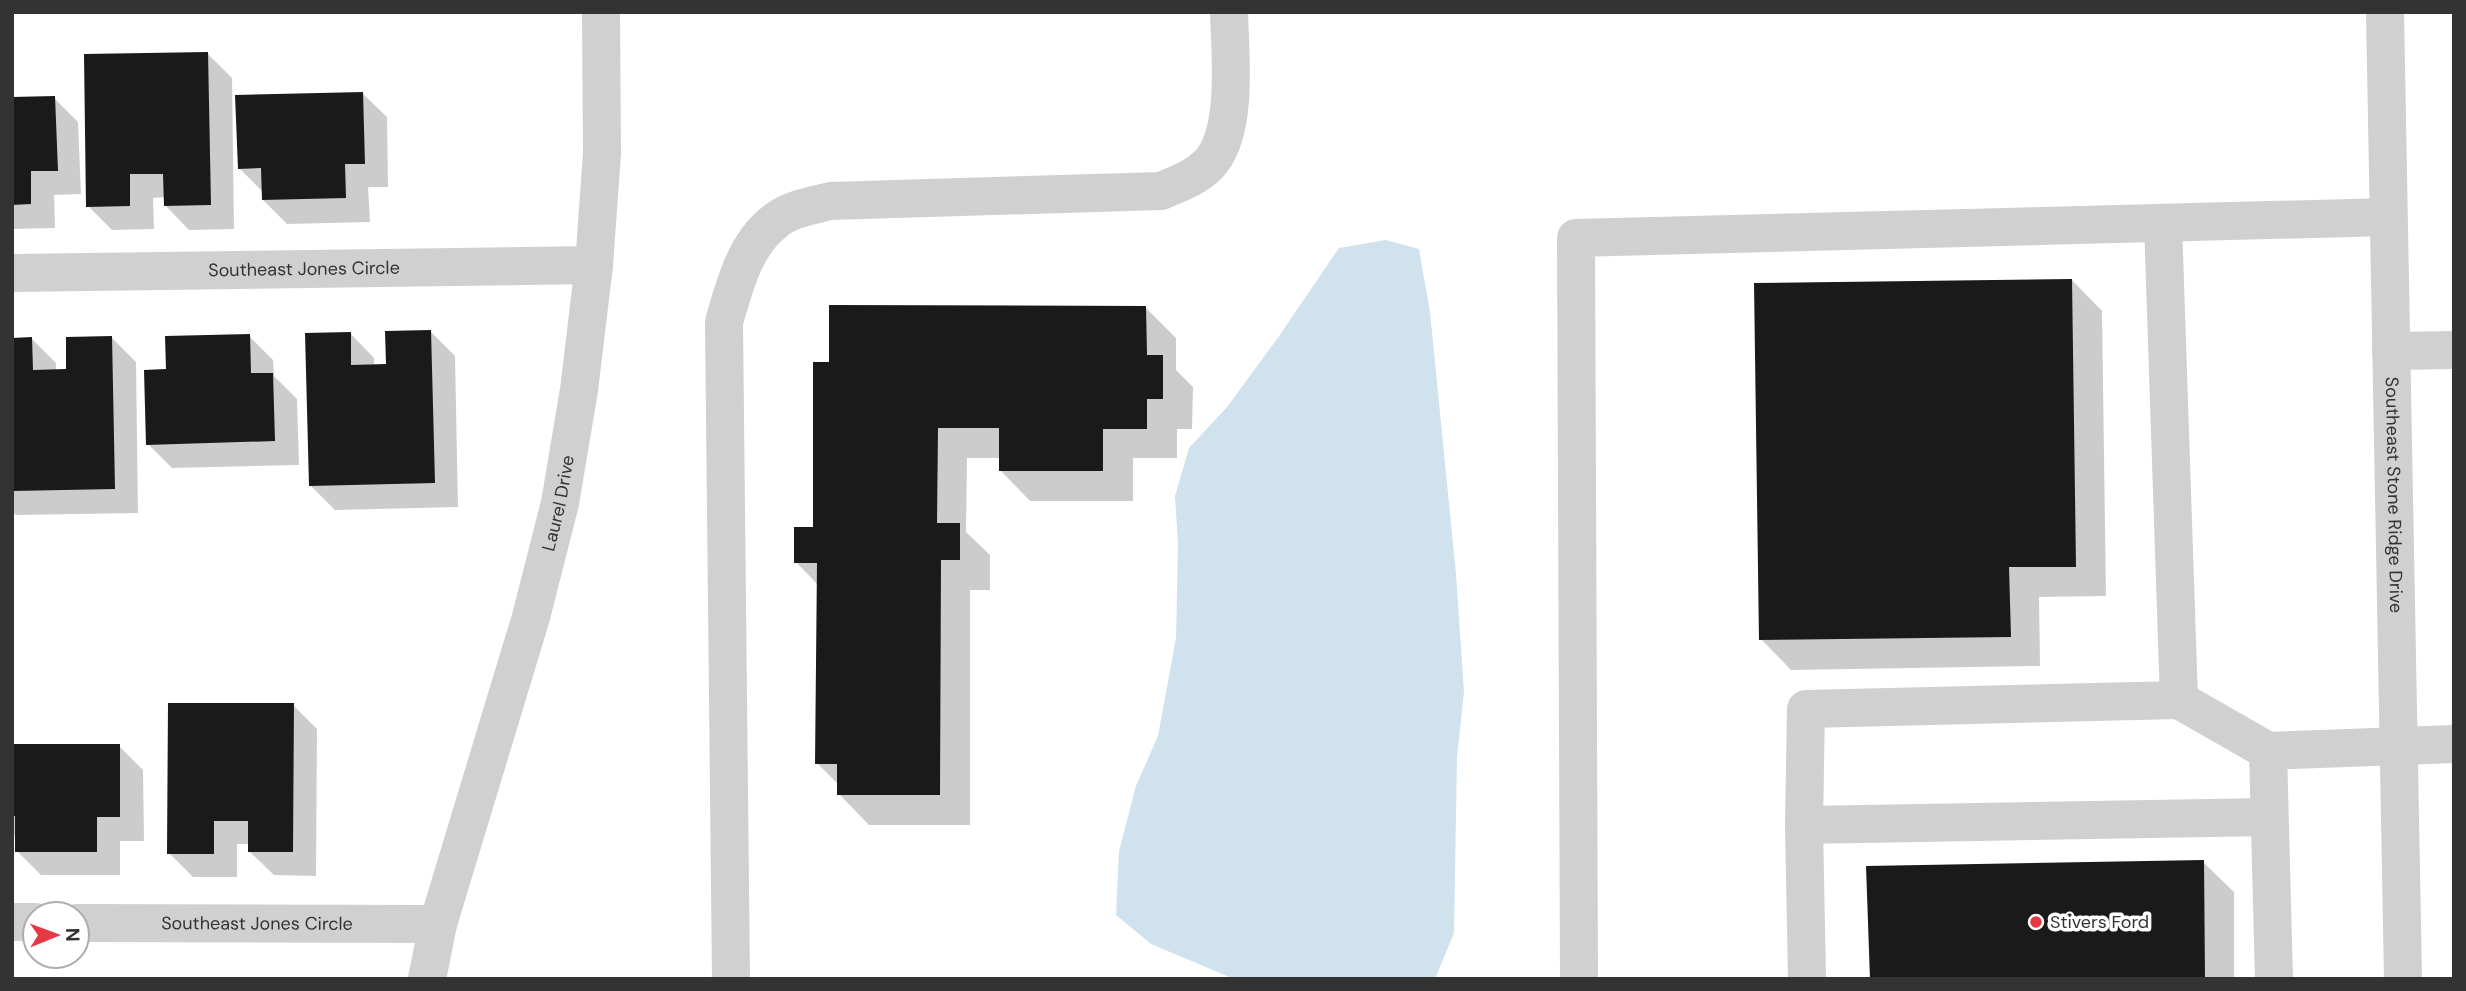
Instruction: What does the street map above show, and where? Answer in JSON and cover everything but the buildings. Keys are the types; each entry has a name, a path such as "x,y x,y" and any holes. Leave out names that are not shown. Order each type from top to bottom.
{"street":[{"name":"Laurel Drive","path":"427,979 438,924 531,617 560,503 579,390 594,265 602,153 601,12"},
{"path":"731,979 724,322 735,283 752,248 773,223 796,210 830,201 1160,191 1190,178 1209,164 1223,140 1230,107 1229,12"},
{"name":"Southeast Stone Ridge Drive","path":"2385,12 2403,979"},
{"path":"1578,979 1576,238 2388,218"},
{"path":"2163,223 2179,700"},
{"name":"Southeast Jones Circle","path":"12,273 594,265"},
{"path":"2391,351 2454,350"},
{"path":"1807,979 1804,825 1806,709 2179,700 2268,751 2454,744"},
{"path":"2268,751 2274,979"},
{"path":"1804,825 2269,817"},
{"name":"Southeast Jones Circle","path":"91,923 438,924"}],"water":[{"path":"1386,240 1419,249 1430,312 1456,574 1464,692 1457,757 1454,933 1435,979 1234,979 1151,944 1116,915 1119,851 1136,786 1158,736 1176,638 1178,544 1175,496 1189,448 1227,407 1339,248"}],"place":[{"name":"Stivers Ford","path":"2036,922"}]}
